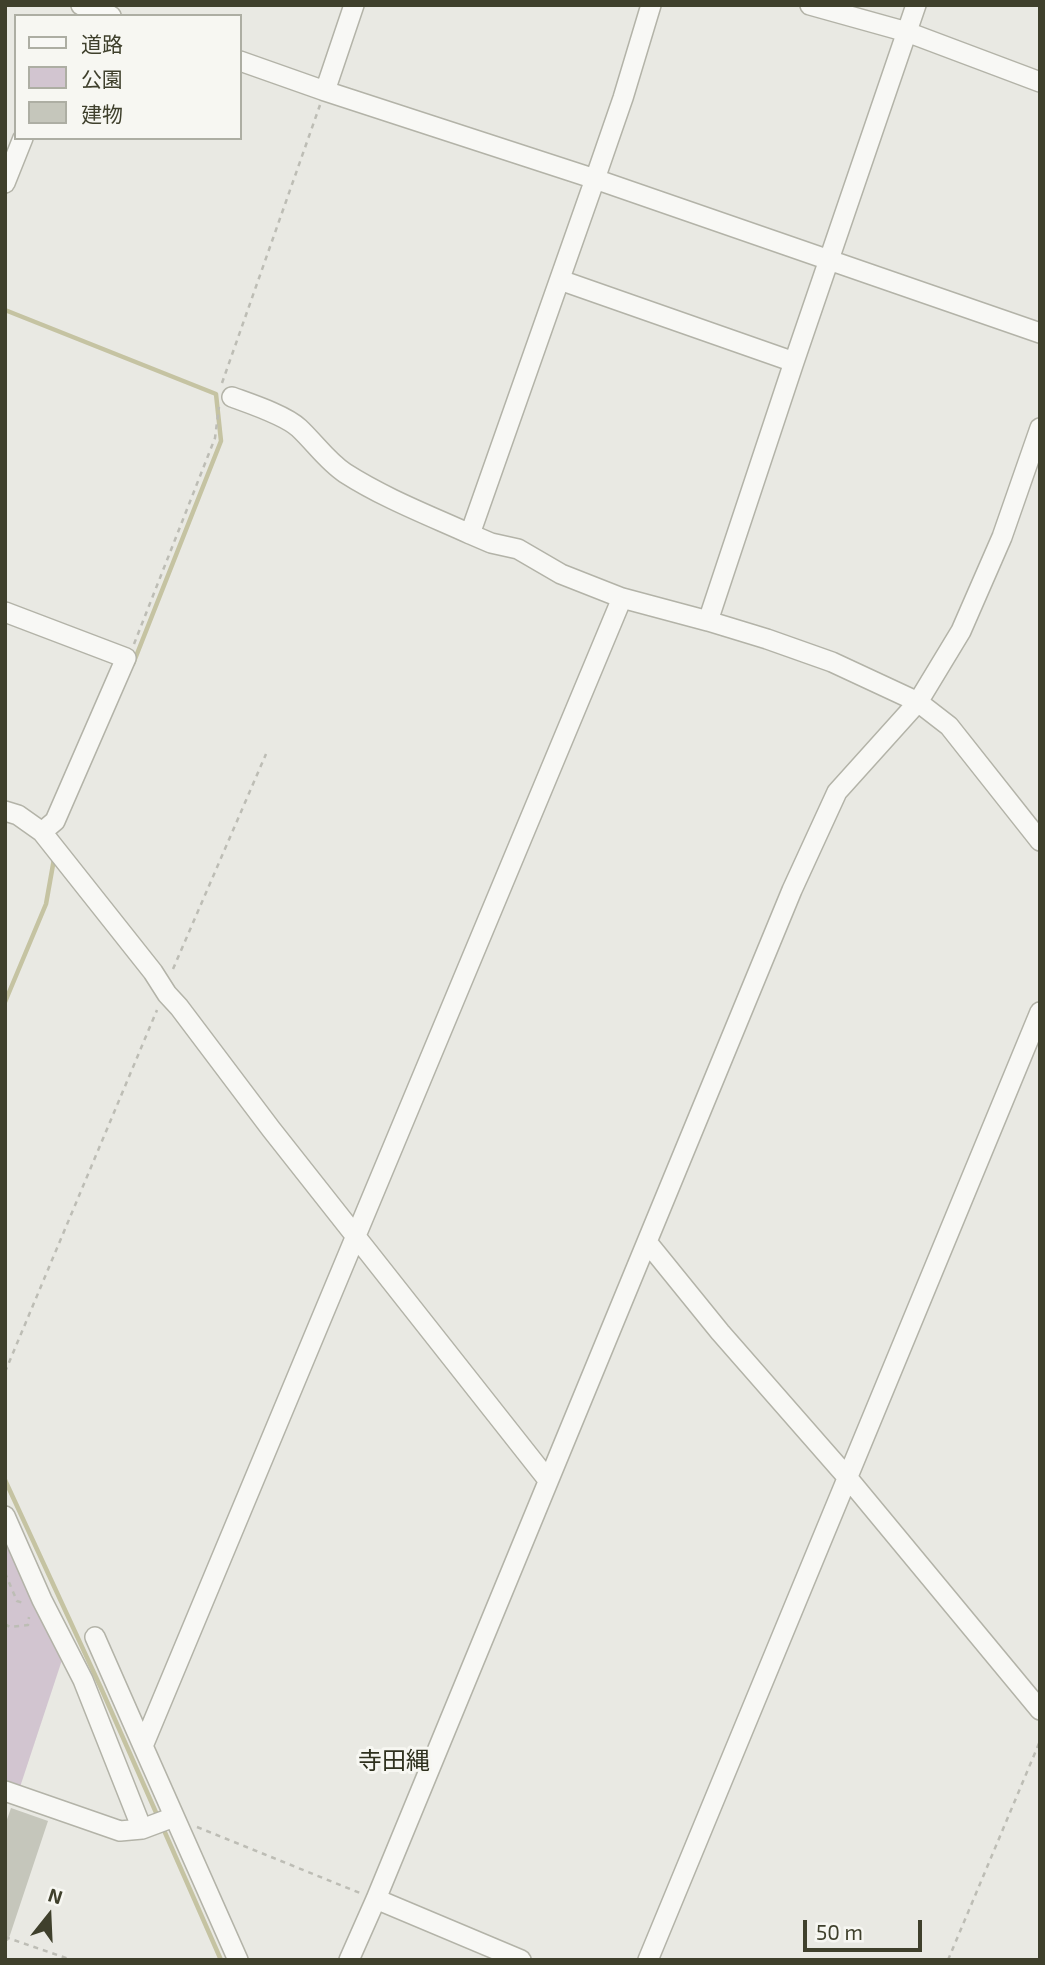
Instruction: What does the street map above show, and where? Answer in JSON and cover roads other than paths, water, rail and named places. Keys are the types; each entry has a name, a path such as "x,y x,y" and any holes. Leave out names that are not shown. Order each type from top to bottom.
{"street":[{"path":"79,5 105,14"},
{"path":"324,91 354,5"},
{"path":"470,534 623,98 651,5"},
{"path":"810,5 907,32 1040,82"},
{"path":"708,621 916,5"},
{"path":"242,62 595,179 1040,333"},
{"path":"5,183 22,140"},
{"path":"560,280 794,362"},
{"path":"225,393 269,411 298,427 316,448 343,471 373,489 470,534 491,543 518,549 561,574 622,598 708,621 832,662 918,702 949,726 1040,841"},
{"path":"349,1960 792,890 837,792 918,702 961,631 1002,537 1040,428"},
{"path":"143,1746 622,598"},
{"path":"5,612 126,658 55,821 42,832"},
{"path":"5,811 18,815 42,832 153,972 271,1129 548,1480"},
{"path":"648,1960 1040,1012"},
{"path":"647,1242 1040,1710"},
{"path":"5,1516 42,1600 96,1674 143,1746 238,1960"},
{"path":"95,1637 96,1674 146,1827"},
{"path":"5,1791 120,1830 146,1827 174,1817"},
{"path":"376,1899 521,1960"}],"waterway":[{"path":"5,310 216,394 221,441 133,664"},
{"path":"5,1002 46,904 54,859"},
{"path":"5,1480 158,1817"},
{"path":"163,1828 221,1960"}],"district":[{"name":"寺田縄","path":"394,1761"}]}
